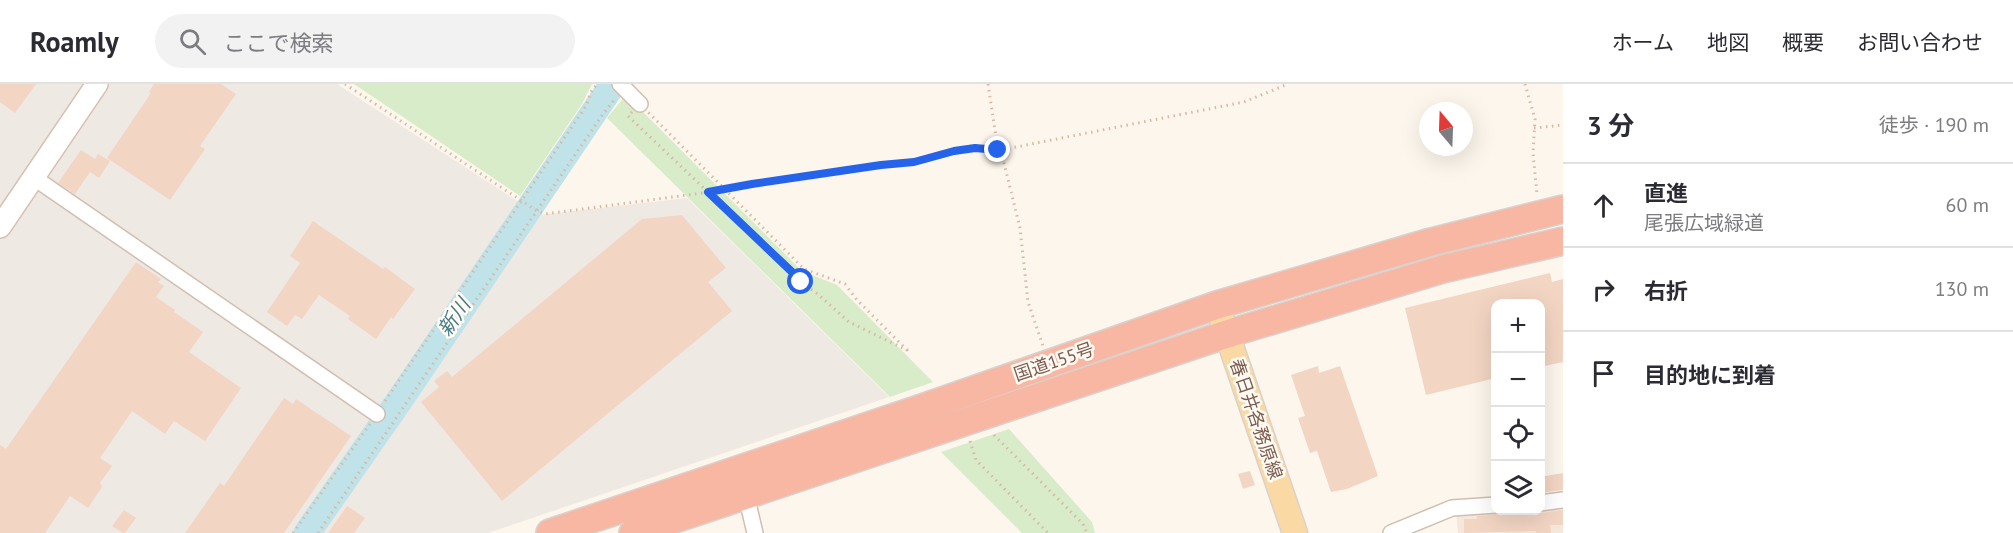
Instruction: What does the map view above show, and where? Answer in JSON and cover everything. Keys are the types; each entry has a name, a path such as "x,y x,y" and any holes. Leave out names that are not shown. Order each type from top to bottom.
{"highway":[{"name":"国道155号","path":"550,533 922,408 1217,305 1431,242 1563,209"},
{"name":"国道155号","path":"633,533 1227,334 1443,270 1563,241"}],"main road":[{"name":"春日井各務原線","path":"1217,305 1296,533"}],"street":[{"path":"0,227 97,84"},
{"path":"622,86 640,104"},
{"path":"33,177 377,414"},
{"path":"746,495 755,533"},
{"path":"1545,502 1563,500"},
{"path":"1391,533 1452,508 1491,506"}],"path":[{"path":"345,84 522,202 545,214 914,162 975,148 999,150 1244,102 1288,84"},
{"path":"293,533 522,202 586,106 597,84"},
{"path":"988,84 999,150 1020,228 1028,303 1045,350"},
{"path":"1525,84 1535,120 1533,153 1538,194"},
{"path":"318,533 622,86"},
{"path":"640,104 804,269 845,284 857,300 907,350 849,322 801,282 628,116 640,104"},
{"path":"1534,128 1563,125"},
{"path":"968,435 976,460 1048,533"},
{"path":"993,435 1083,524 1087,533"}],"shaded area":[{"path":"0,84 337,84 539,215 687,198 889,397 488,533 0,533"},
{"path":"1563,505 1563,533 1458,533 1456,511 1491,511 1491,515 1545,515 1545,507"}],"green space":[{"path":"354,84 592,84 582,104 520,196"},
{"path":"626,95 802,271 837,285 933,382 890,397 607,118"},
{"path":"1009,429 1092,522 1095,533 1022,533 941,452"}],"building":[{"path":"0,84 36,84 15,113 0,102"},
{"path":"154,84 221,84 236,94 200,146 205,149 170,200 107,158 151,93 149,92"},
{"path":"81,150 95,159 98,154 110,161 99,178 90,172 75,194 58,183"},
{"path":"682,215 726,268 708,282 732,311 502,501 421,402 439,387 434,381 447,371 452,377 642,219"},
{"path":"313,221 415,289 376,339 348,319 350,316 319,295 302,319 295,315 287,326 267,312 300,263 290,256"},
{"path":"136,262 161,279 158,282 164,286 156,297 203,332 189,352 241,388 205,441 174,421 165,434 132,411 100,458 112,466 100,483 102,487 88,508 70,496 45,533 0,533 0,445 6,449"},
{"path":"1550,273 1552,282 1563,279 1563,362 1545,366 1545,299 1491,299 1491,379 1426,395 1405,308"},
{"path":"1318,366 1319,373 1340,366 1378,476 1347,489 1331,492 1317,451 1310,453 1298,418 1305,416 1291,375"},
{"path":"284,398 293,404 296,399 351,436 284,533 185,533 220,483 224,486"},
{"path":"1250,471 1255,485 1243,489 1238,474"},
{"path":"1563,473 1563,490 1545,492 1545,476"},
{"path":"347,506 365,518 354,533 328,533"},
{"path":"124,510 136,518 123,533 112,526"},
{"path":"1563,510 1563,525 1550,525 1551,533 1536,533 1536,531 1464,533 1464,519 1477,519 1477,516 1491,515 1545,515 1545,512"}],"waterway":[{"name":"新川","path":"307,533 613,84"}],"route":[{"path":"801,282 708,192 914,162 954,151 975,148 998,150"}]}
